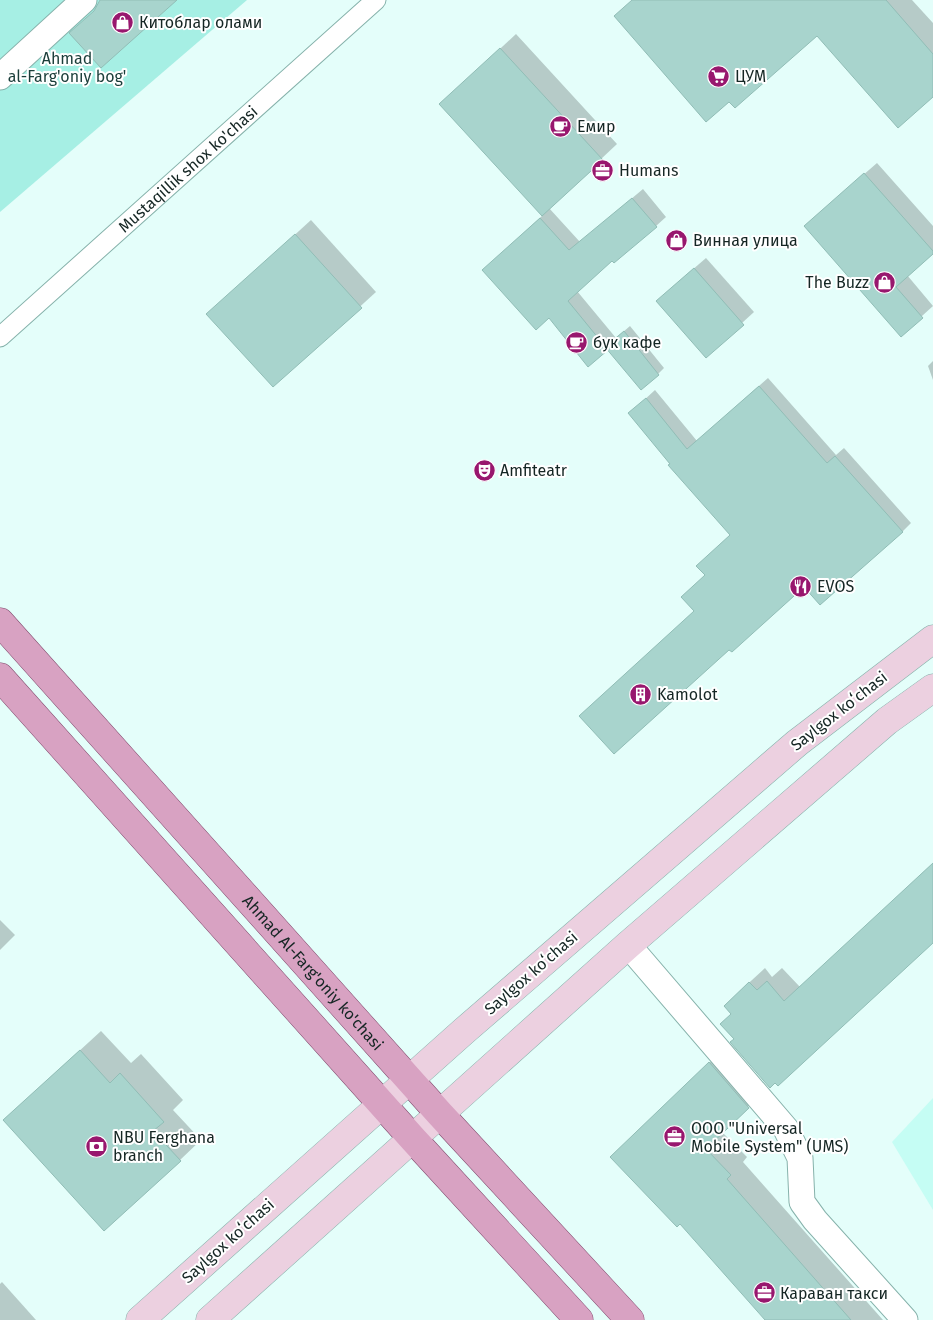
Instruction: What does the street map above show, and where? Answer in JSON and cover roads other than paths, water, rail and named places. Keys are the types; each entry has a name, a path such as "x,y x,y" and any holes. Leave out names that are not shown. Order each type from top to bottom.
{"main road":[{"name":"Ahmad Al-Farg'oniy ko'chasi","path":"0,622 439,1113 630,1320"},
{"name":"Saylgox koʻchasi","path":"140,1320 409,1079 797,743 933,639"},
{"path":"0,677 413,1139 579,1320"},
{"path":"210,1320 628,945 887,721 933,688"}],"street":[{"path":"0,77 84,0"},
{"name":"Mustaqillik shox ko'chasi","path":"0,337 376,0"},
{"path":"628,945 786,1129 800,1158 802,1202 815,1220 905,1320"}],"place":[{"name":"Китоблар олами","path":"123,22"},
{"name":"ЦУМ","path":"719,76"},
{"name":"Емир","path":"561,126"},
{"name":"Humans","path":"603,170"},
{"name":"Винная улица","path":"677,240"},
{"name":"The Buzz","path":"885,282"},
{"name":"бук кафе","path":"577,342"},
{"name":"Amfiteatr","path":"484,470"},
{"name":"EVOS","path":"801,586"},
{"name":"Kamolot","path":"641,694"},
{"name":"ООО \"Universal Mobile System\" (UMS)","path":"675,1137"},
{"name":"NBU Ferghana branch","path":"97,1146"},
{"name":"Караван такси","path":"764,1293"}],"park label":[{"name":"Ahmad al-Farg'oniy bog'","path":"67,67"}]}
